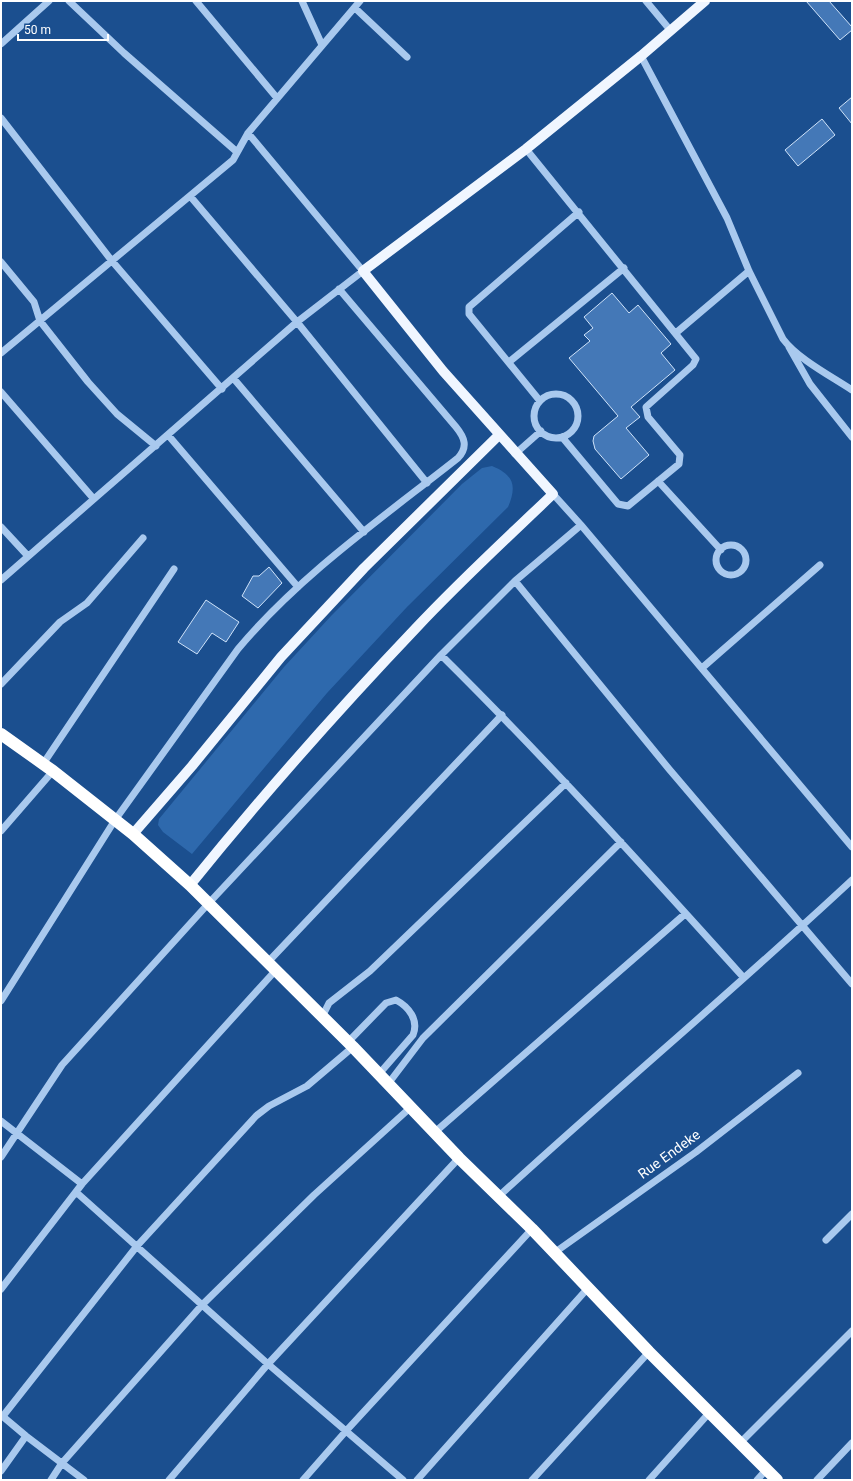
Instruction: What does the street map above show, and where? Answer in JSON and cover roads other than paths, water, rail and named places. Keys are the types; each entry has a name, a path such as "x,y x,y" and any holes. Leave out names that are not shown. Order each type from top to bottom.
{"highway":[{"path":"1,734 48,768 133,834 190,885 379,1074 459,1158 532,1229 649,1352 741,1442 777,1480"}],"main road":[{"path":"190,885 252,810 392,653 553,494 498,435 411,334 363,271 526,149 641,56 705,1"},
{"path":"133,834 192,766 281,657 364,568 498,435"}],"street":[{"path":"1,44 49,1"},
{"path":"69,1 124,53 237,152"},
{"path":"196,1 277,98"},
{"path":"302,1 322,45"},
{"path":"1,353 225,168 232,160 248,133 360,1"},
{"path":"646,1 671,31"},
{"path":"355,8 407,57"},
{"path":"641,56 727,218 749,271 788,345 810,384 852,437"},
{"path":"1,118 112,261 222,389"},
{"path":"1,580 93,498 234,379 297,322 339,288 363,271 248,133"},
{"path":"526,149 677,332 696,359 693,365 646,407 648,417 680,455 679,464 628,506 618,504 562,437"},
{"path":"190,196 297,322 427,483"},
{"path":"540,401 469,314 469,307 579,212"},
{"path":"1,262 34,302 40,321 88,382 117,414 156,446"},
{"path":"509,362 624,268"},
{"path":"677,332 749,271"},
{"path":"1,1001 115,820 238,649 254,630 298,587 462,454 465,445 462,434 339,288"},
{"path":"788,345 852,390"},
{"path":"234,379 364,532"},
{"path":"1,392 93,498"},
{"path":"551,394 557,394 563,395 573,402 578,413 576,425 568,434 562,437 551,437 541,432 535,420 535,413 540,401 551,394"},
{"path":"516,454 541,432"},
{"path":"168,435 298,587"},
{"path":"658,481 721,550"},
{"path":"553,494 581,525 852,847"},
{"path":"1,1157 62,1065 208,904 441,655 516,581 581,525"},
{"path":"1,527 27,556"},
{"path":"1,684 60,622 87,603 143,538"},
{"path":"732,546 743,551 746,559 742,571 731,575 720,570 717,557 721,550 732,546"},
{"path":"702,668 820,565"},
{"path":"1,831 48,768 174,569"},
{"path":"516,581 669,770 852,984"},
{"path":"441,655 502,715 566,783 744,978"},
{"path":"1,1289 82,1184 272,966 502,715"},
{"path":"322,1017 329,1003 370,971 566,783"},
{"path":"388,1084 423,1038 621,842"},
{"path":"498,1197 592,1111 744,978 852,880"},
{"path":"435,1132 686,914"},
{"path":"84,1480 2,1416 137,1246 256,1116 269,1106 307,1086 350,1045 386,1003 396,1000 402,1003 414,1017 416,1027 413,1035 379,1074"},
{"name":"Rue Endeke","path":"554,1253 696,1152 798,1073"},
{"path":"51,1480 62,1463 202,1305 314,1195 411,1107"},
{"path":"1,1121 82,1184"},
{"path":"169,1480 268,1364 459,1158"},
{"path":"76,1192 268,1364 402,1480"},
{"path":"826,1240 852,1214"},
{"path":"303,1480 346,1431 532,1229"},
{"path":"417,1480 588,1288"},
{"path":"741,1442 852,1331"},
{"path":"532,1480 649,1352"},
{"path":"649,1480 710,1412"},
{"path":"1,1470 26,1436"},
{"path":"817,1480 852,1443"},
{"path":"757,1480 766,1469"}]}
